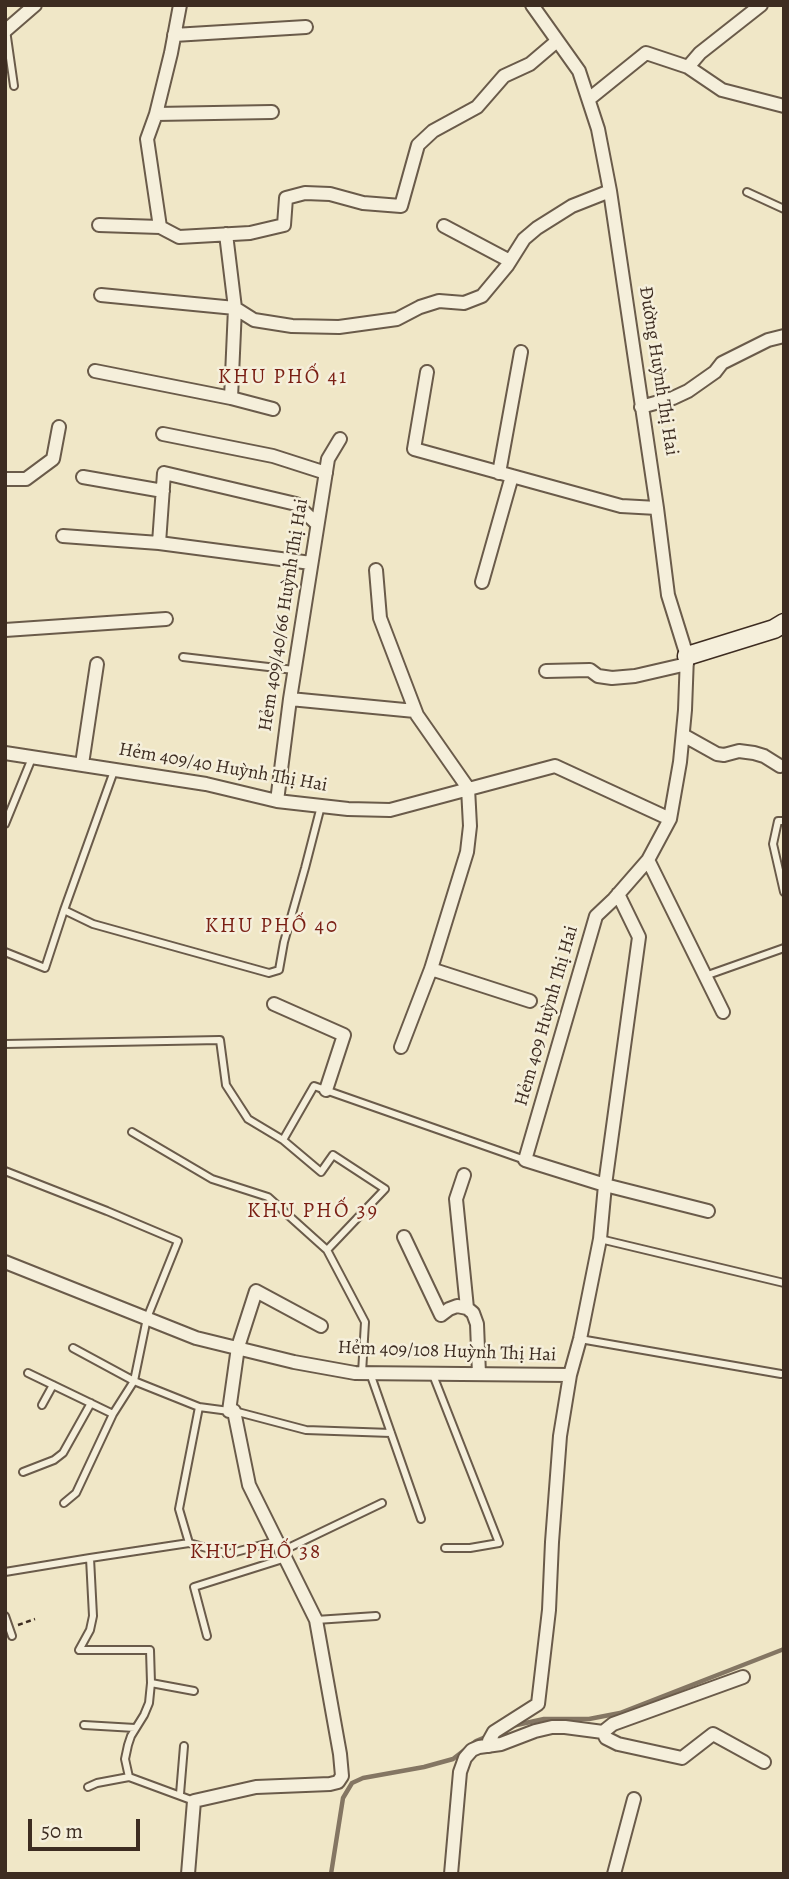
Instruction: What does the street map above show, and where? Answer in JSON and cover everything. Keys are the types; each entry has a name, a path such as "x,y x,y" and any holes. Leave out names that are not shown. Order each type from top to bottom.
{"street":[{"path":"6,31 35,5"},
{"path":"160,227 147,139 156,114 180,5"},
{"path":"688,67 700,54 761,5"},
{"name":"Đường Huỳnh Thị Hai","path":"537,7 579,71 598,129 610,191 668,595 687,660"},
{"path":"174,35 306,27"},
{"path":"99,225 160,227 179,237 250,233 284,225 286,198 305,193 330,194 363,203 401,206 418,145 433,131 477,107 504,76 530,64 557,41"},
{"path":"589,99 646,53 688,67 722,90 784,106"},
{"path":"156,114 272,112"},
{"path":"101,295 235,308 254,320 292,326 339,327 397,319 439,301 464,303 482,296 524,239 537,228 572,205 610,191"},
{"path":"444,226 510,261"},
{"path":"226,234 235,308 231,398"},
{"path":"642,407 688,391 715,372 722,363 768,340 784,336"},
{"path":"482,582 505,474 522,352"},
{"path":"94,371 273,409"},
{"path":"427,372 414,449 621,506 657,508"},
{"path":"5,479 26,479 53,459 59,427"},
{"path":"163,434 273,456 326,473"},
{"name":"Hẻm 409/40/66 Huỳnh Thị Hai","path":"277,801 290,699 328,459 340,439"},
{"path":"159,544 164,473 296,504 317,524"},
{"path":"83,478 163,491"},
{"path":"63,536 159,544 311,563"},
{"path":"376,570 380,618 415,711 468,788 470,826 467,852 431,969 401,1047"},
{"path":"5,630 166,619"},
{"path":"546,671 590,670 598,676 612,678 635,676 774,629 784,622"},
{"name":"Hẻm 409 Huỳnh Thị Hai","path":"525,1160 596,916 648,860 670,819 680,762 687,660"},
{"path":"82,764 97,664"},
{"path":"290,699 415,711"},
{"path":"682,735 718,754 738,751 754,753 780,765"},
{"name":"Hẻm 409/40 Huỳnh Thị Hai","path":"5,753 206,784 277,801 390,810 555,765 670,819"},
{"path":"648,860 723,1012"},
{"path":"451,1874 462,1763 472,1750 538,1703 549,1610 560,1436 570,1375 600,1239 639,937 618,894"},
{"path":"431,969 530,1001"},
{"path":"274,1004 344,1035 326,1090"},
{"path":"525,1160 605,1185 708,1211"},
{"path":"464,1175 456,1199 467,1308 475,1317 479,1374"},
{"path":"404,1237 441,1315 453,1307 467,1308"},
{"name":"Hẻm 409/108 Huỳnh Thị Hai","path":"5,1262 196,1338 295,1362 366,1373 570,1375"},
{"path":"188,1874 194,1801 251,1788 325,1785 341,1779 341,1761 316,1620 249,1485 232,1411 238,1347 256,1291 321,1326"},
{"path":"491,1738 501,1744 552,1727 603,1732 613,1724 743,1677"},
{"path":"603,1732 606,1738 618,1744 682,1758 713,1734 764,1762"},
{"path":"614,1874 634,1799"}],"lane":[{"path":"6,31 14,86"},
{"path":"747,192 784,209"},
{"path":"183,657 295,670"},
{"path":"5,824 33,757"},
{"path":"5,952 45,968 114,769"},
{"path":"64,910 93,925 269,973 279,970 284,942 321,806"},
{"path":"784,821 778,821 774,844 784,892"},
{"path":"705,976 784,948"},
{"path":"5,1044 220,1040 226,1085 248,1119 283,1140 321,1172 333,1155 385,1189 327,1250"},
{"path":"283,1140 314,1086 525,1160"},
{"path":"132,1132 212,1179 268,1197 327,1250 365,1322 366,1373 391,1433 421,1519"},
{"path":"5,1171 107,1210 178,1241 147,1318 134,1381 113,1414 76,1493 64,1503"},
{"path":"600,1239 784,1283"},
{"path":"580,1339 781,1374"},
{"path":"73,1348 134,1381 199,1407 232,1411 306,1430 391,1433"},
{"path":"28,1373 113,1414"},
{"path":"433,1373 499,1543 470,1548 444,1548"},
{"path":"42,1405 53,1385"},
{"path":"23,1472 58,1457 91,1403"},
{"path":"189,1543 179,1509 199,1407"},
{"path":"207,1636 194,1587 282,1550 382,1503"},
{"path":"5,1572 189,1543 229,1554 282,1550"},
{"path":"90,1558 93,1616 90,1630 79,1650 150,1650 151,1684 147,1709 135,1728 126,1751 129,1777"},
{"path":"5,1616 12,1626 12,1636"},
{"path":"316,1620 376,1616"},
{"path":"151,1684 194,1691"},
{"path":"84,1725 135,1728"},
{"path":"180,1794 184,1746"},
{"path":"88,1787 129,1777 194,1801"}],"path":[{"path":"12,1626 35,1619"}],"waterway":[{"path":"512,1726 544,1719 589,1719 620,1713 784,1649"},
{"path":"331,1874 343,1798 352,1783 363,1778 453,1759 476,1741 488,1736"}],"district":[{"name":"KHU PHỐ 41","path":"283,378"},
{"name":"KHU PHỐ 40","path":"272,927"},
{"name":"KHU PHỐ 39","path":"313,1212"},
{"name":"KHU PHỐ 38","path":"256,1553"}]}
